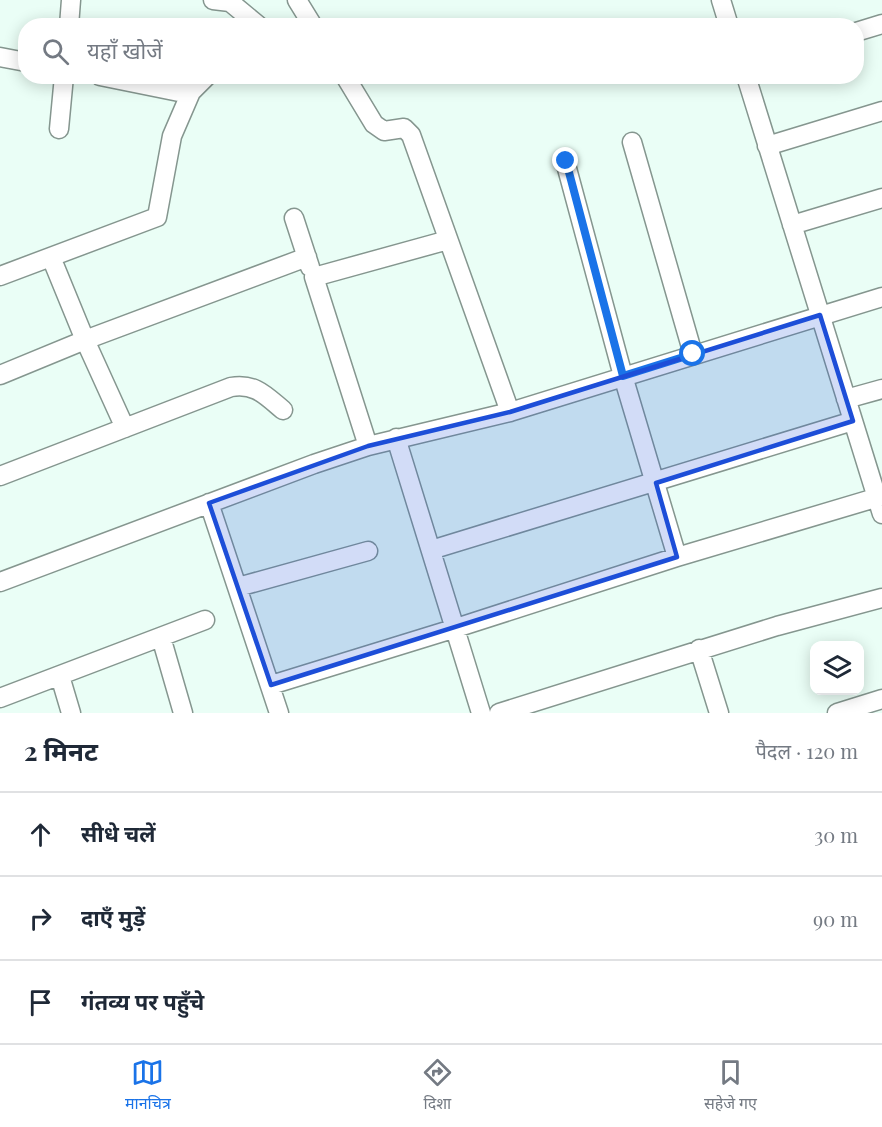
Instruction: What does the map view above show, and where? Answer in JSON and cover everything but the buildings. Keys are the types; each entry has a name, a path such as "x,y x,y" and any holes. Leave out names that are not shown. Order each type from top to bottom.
{"street":[{"path":"70,18 71,0"},
{"path":"297,0 308,18"},
{"path":"721,0 727,18"},
{"path":"230,7 247,18"},
{"path":"864,30 882,24"},
{"path":"0,57 18,60"},
{"path":"59,129 63,84"},
{"path":"139,84 178,92 191,92"},
{"path":"0,276 157,217 172,136 191,92 202,84"},
{"path":"350,84 374,124 384,131 404,128 411,135 510,412"},
{"path":"271,685 677,557 880,502 748,84"},
{"path":"767,146 882,111"},
{"path":"632,142 693,354"},
{"path":"566,161 623,376 677,557"},
{"path":"792,225 882,198"},
{"path":"294,218 368,446"},
{"path":"314,278 448,240"},
{"path":"51,257 125,428"},
{"path":"0,375 85,340 307,257"},
{"path":"0,582 314,464 368,446 510,412 882,297"},
{"path":"0,476 231,387 244,385 253,387 283,410"},
{"path":"846,399 882,389"},
{"path":"431,550 853,421"},
{"path":"396,438 481,713"},
{"path":"209,503 279,713"},
{"path":"238,587 368,551"},
{"path":"499,713 699,649 882,598"},
{"path":"0,698 205,620"},
{"path":"161,637 183,713"},
{"path":"699,649 719,713"},
{"path":"60,676 71,713"},
{"path":"837,713 882,699"}],"highlighted area":[{"path":"820,315 853,421 656,483 677,557 271,685 209,503 368,446 510,412"}],"route":[{"path":"566,161 623,376 693,354"}]}
